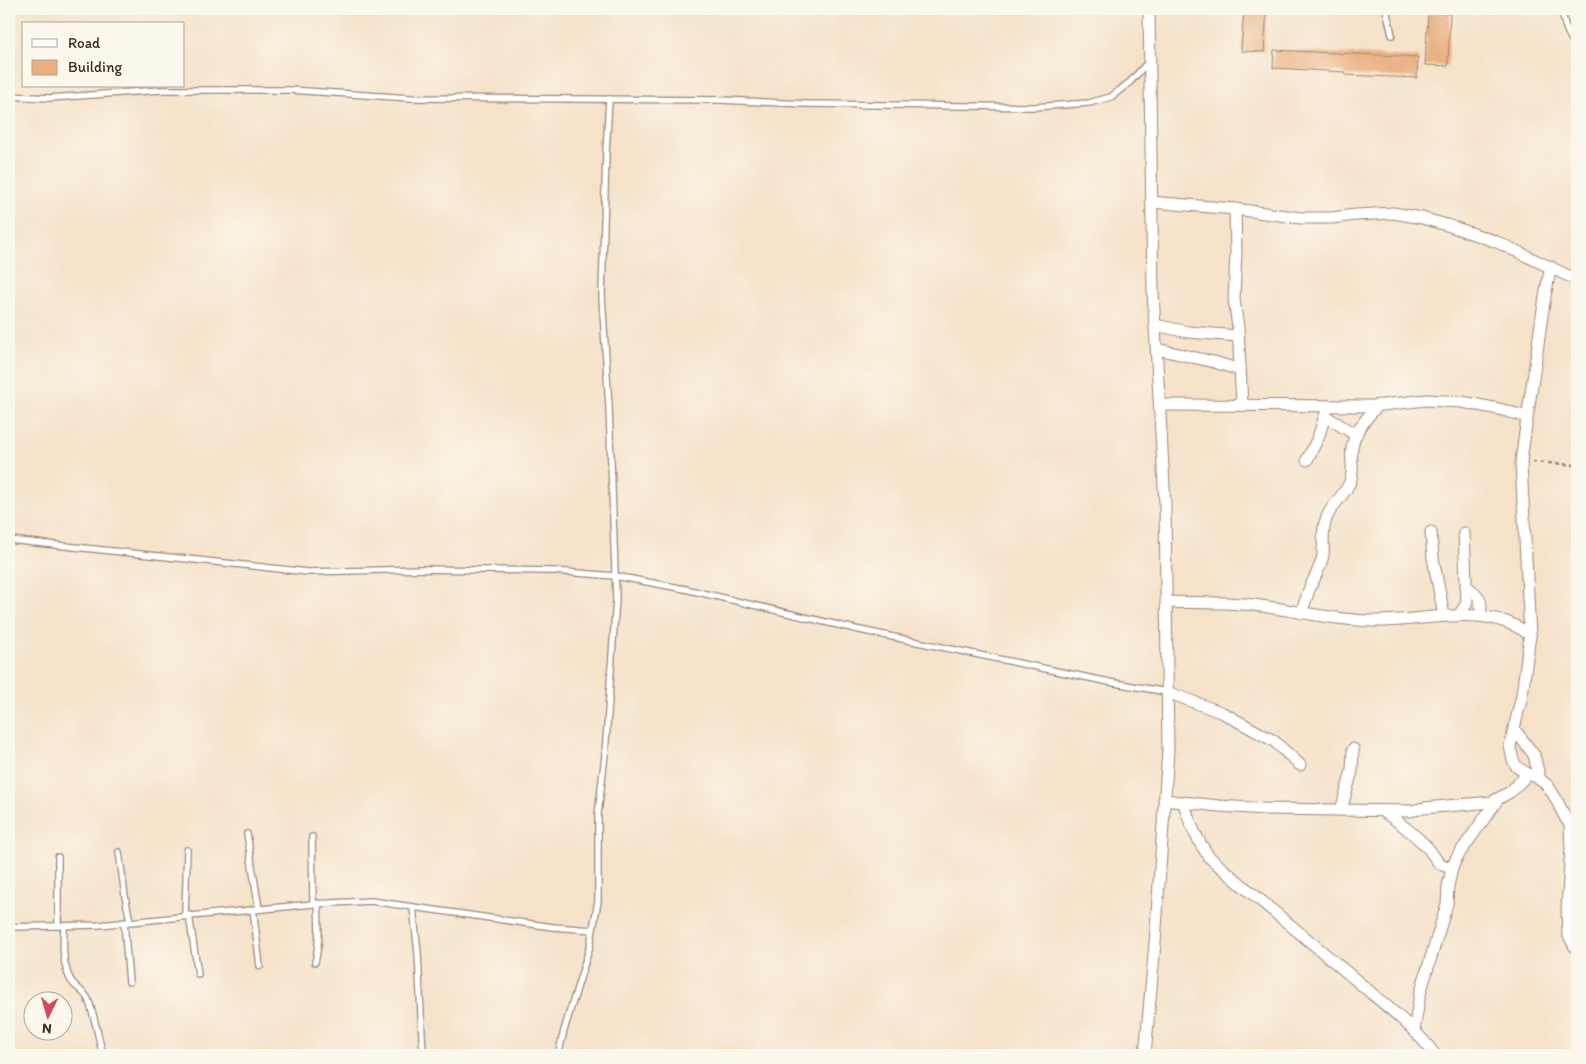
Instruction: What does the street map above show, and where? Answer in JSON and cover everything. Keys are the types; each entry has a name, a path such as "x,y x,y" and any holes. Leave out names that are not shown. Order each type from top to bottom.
{"street":[{"path":"1145,1055 1155,943 1168,750 1165,503 1155,325 1151,202 1149,9"},
{"path":"1151,202 1235,209 1301,218 1332,218 1392,213 1422,218 1497,242 1577,280"},
{"path":"1235,209 1234,299 1242,405"},
{"path":"1551,268 1543,300 1522,458 1530,635 1522,695 1510,746 1513,760 1517,767 1548,786 1566,820 1574,828 1567,909 1568,934 1577,948"},
{"path":"1155,325 1188,332 1238,336"},
{"path":"1157,349 1240,370"},
{"path":"1160,405 1242,405 1326,411 1426,400 1462,402 1527,417"},
{"path":"1301,613 1323,555 1322,530 1326,517 1344,494 1351,480 1353,466 1352,448 1357,431 1378,405"},
{"path":"1326,411 1356,435"},
{"path":"1308,460 1318,438 1326,411"},
{"path":"1431,532 1433,558 1444,616"},
{"path":"1459,615 1467,603 1464,533"},
{"path":"1466,586 1481,601 1480,616"},
{"path":"1166,602 1253,605 1371,621 1459,615 1480,616 1501,620 1520,627 1530,635"},
{"path":"1167,692 1224,713 1274,741 1300,765"},
{"path":"1514,728 1534,755 1540,780"},
{"path":"1341,810 1352,771 1353,750"},
{"path":"1164,800 1265,809 1411,811 1424,808 1492,802 1510,792 1528,774"},
{"path":"1414,1031 1420,994 1447,904 1452,868 1457,857 1498,798"},
{"path":"1184,803 1188,819 1198,842 1209,857 1414,1031 1433,1054"},
{"path":"1382,811 1399,822 1426,845 1438,864 1452,868"}],"lane":[{"path":"1386,9 1392,35"},
{"path":"1562,9 1564,23 1577,47"},
{"path":"9,96 50,98 161,90 290,90 410,98 720,100 807,104 1034,107 1088,103 1111,97 1130,82 1150,59"},
{"path":"558,1055 590,946 598,901 598,814 605,755 616,599 609,407 602,296 609,99"},
{"path":"9,540 308,572 421,569 553,572 615,576 685,589 855,629 1167,692"},
{"path":"246,834 256,909 260,966"},
{"path":"312,837 315,904 320,930 319,947 315,962"},
{"path":"187,850 187,915 198,974"},
{"path":"119,852 127,922 129,982"},
{"path":"58,857 61,926 66,964 71,980 88,999 103,1055"},
{"path":"9,927 99,925 187,915 371,901 553,927 593,930"},
{"path":"413,907 418,953 423,1055"}],"path":[{"path":"1522,458 1532,462 1577,465"}],"building":[{"path":"1244,9 1267,9 1264,52 1241,51"},
{"path":"1428,13 1450,14 1448,66 1425,65"},
{"path":"1274,50 1418,57 1417,78 1345,75 1345,72 1273,68"}]}
